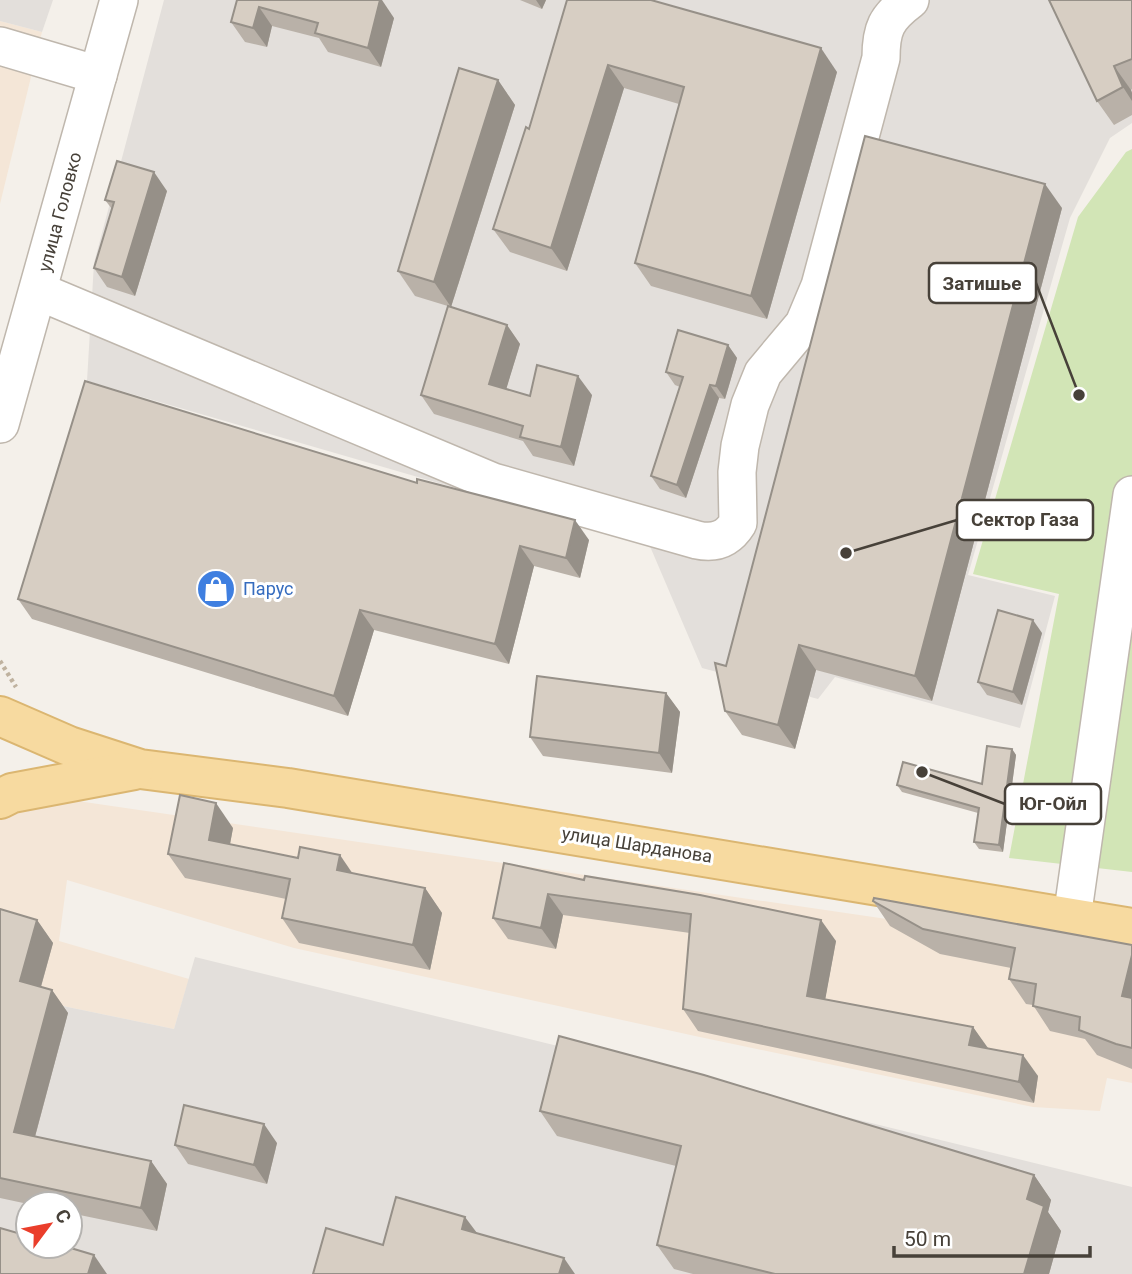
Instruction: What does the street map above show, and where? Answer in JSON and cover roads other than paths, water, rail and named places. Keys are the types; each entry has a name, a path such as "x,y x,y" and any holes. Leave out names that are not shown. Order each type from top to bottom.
{"main road":[{"path":"9,703 69,746 140,769"},
{"name":"улица Шарданова","path":"140,769 301,790 1132,929"},
{"path":"0,799 12,793 140,769"}],"street":[{"name":"улица Головко","path":"0,424 119,0"},
{"path":"38,291 493,482 697,540 709,542 725,538 738,523 737,472 750,405 763,373 804,324 821,286 881,58 881,40 892,13 910,0"},
{"path":"0,46 98,75"},
{"path":"1072,918 1132,495"}],"place":[{"name":"Затишье","path":"1079,395"},
{"name":"Сектор Газа","path":"846,553"},
{"name":"Парус","path":"216,589"},
{"name":"Юг-Ойл","path":"922,772"}]}
